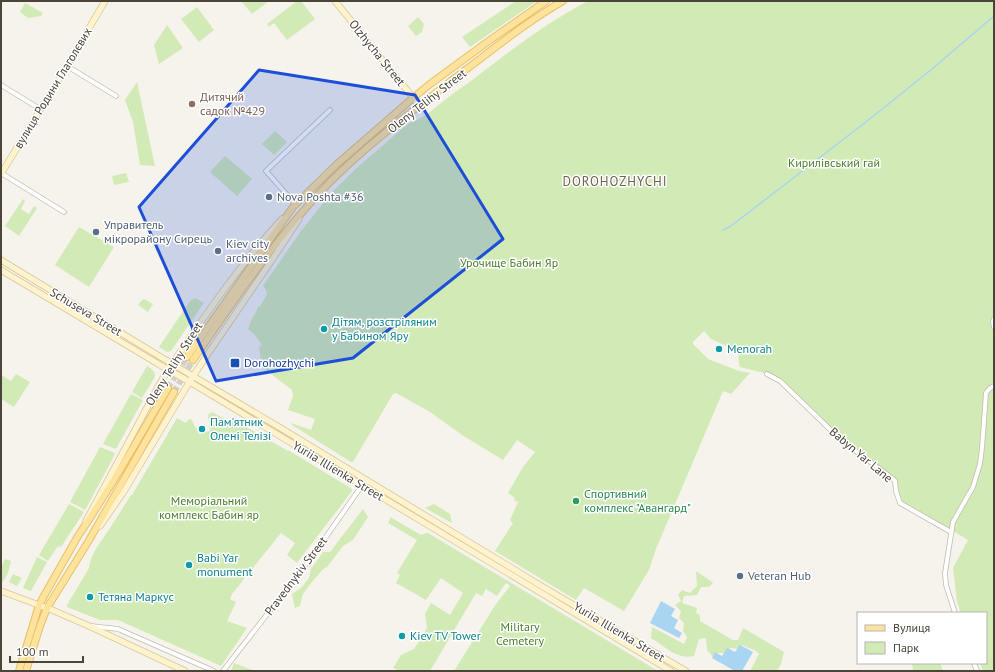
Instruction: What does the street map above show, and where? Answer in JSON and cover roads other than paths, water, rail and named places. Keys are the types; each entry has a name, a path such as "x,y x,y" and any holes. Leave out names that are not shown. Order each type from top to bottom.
{"main road":[{"name":"вулиця Родини Глаголєвих","path":"1,174 105,1"},
{"name":"Olzhycha Street","path":"335,1 420,105"},
{"name":"Oleny Telihy Street","path":"19,671 40,605 45,594 78,536 162,378 242,265 265,237 336,165 413,98 430,84 546,1"},
{"name":"Oleny Telihy Street","path":"193,360 236,298 282,236 318,195 347,166 364,150 420,105 521,28 563,1"},
{"name":"Oleny Telihy Street","path":"187,357 295,206"},
{"name":"Oleny Telihy Street","path":"88,542 124,493 193,376 302,214"},
{"name":"Schuseva Street","path":"1,260 193,376"},
{"name":"Schuseva Street","path":"1,270 190,382"},
{"name":"Yuriia Illienka Street","path":"193,376 683,670"},
{"name":"Yuriia Illienka Street","path":"190,382 671,671"},
{"name":"Oleny Telihy Street","path":"78,536 120,470 168,388"},
{"name":"Oleny Telihy Street","path":"26,671 47,608 88,542 174,392"},
{"path":"487,560 491,555"},
{"path":"1,591 40,605 89,626 185,671"}],"street":[{"path":"67,66 116,96"},
{"path":"1,86 40,109"},
{"path":"295,206 266,171 330,110"},
{"path":"1,174 64,212"},
{"path":"994,319 994,327"},
{"name":"Babyn Yar Lane","path":"767,374 780,381 840,439 893,478 900,503 951,532"},
{"path":"955,612 946,585 945,573 951,532 953,522 976,479 982,448 986,393 994,386"},
{"name":"Pravednykiv Street","path":"223,671 314,554 366,480"},
{"path":"89,626 118,629 214,671"}],"water":[{"path":"661,601 675,609 671,616 678,620 674,628 682,633 679,638 650,623"},
{"path":"740,645 753,652 742,671 735,671 712,658 715,652 722,656 727,648 735,652"}],"waterway":[{"path":"723,230 731,226 871,118 932,69 994,16"}],"tunnel":[{"path":"168,388 187,357"},
{"path":"174,392 193,360"}],"place":[{"name":"Дитячий садок №429","path":"192,104"},
{"name":"Nova Poshta #36","path":"269,197"},
{"name":"Управитель мікрорайону Сирець","path":"96,232"},
{"name":"Kiev city archives","path":"218,251"},
{"name":"Дітям, розстріляним у Бабином Яру","path":"324,329"},
{"name":"Menorah","path":"719,349"},
{"name":"Dorohozhychi","path":"235,363"},
{"name":"Пам'ятник Олені Телізі","path":"202,429"},
{"name":"Спортивний комплекс \"Авангард\"","path":"576,501"},
{"name":"Babi Yar monument","path":"189,565"},
{"name":"Veteran Hub","path":"740,576"},
{"name":"Тетяна Маркус","path":"90,597"},
{"name":"Kiev TV Tower","path":"402,636"}],"district":[{"name":"DOROHOZHYCHI","path":"615,181"}],"park label":[{"name":"Кирилівський гай","path":"834,163"},
{"name":"Урочище Бабин Яр","path":"509,263"},
{"name":"Меморіальний комплекс Бабин яр","path":"209,508"},
{"name":"Military Cemetery","path":"520,634"}]}
